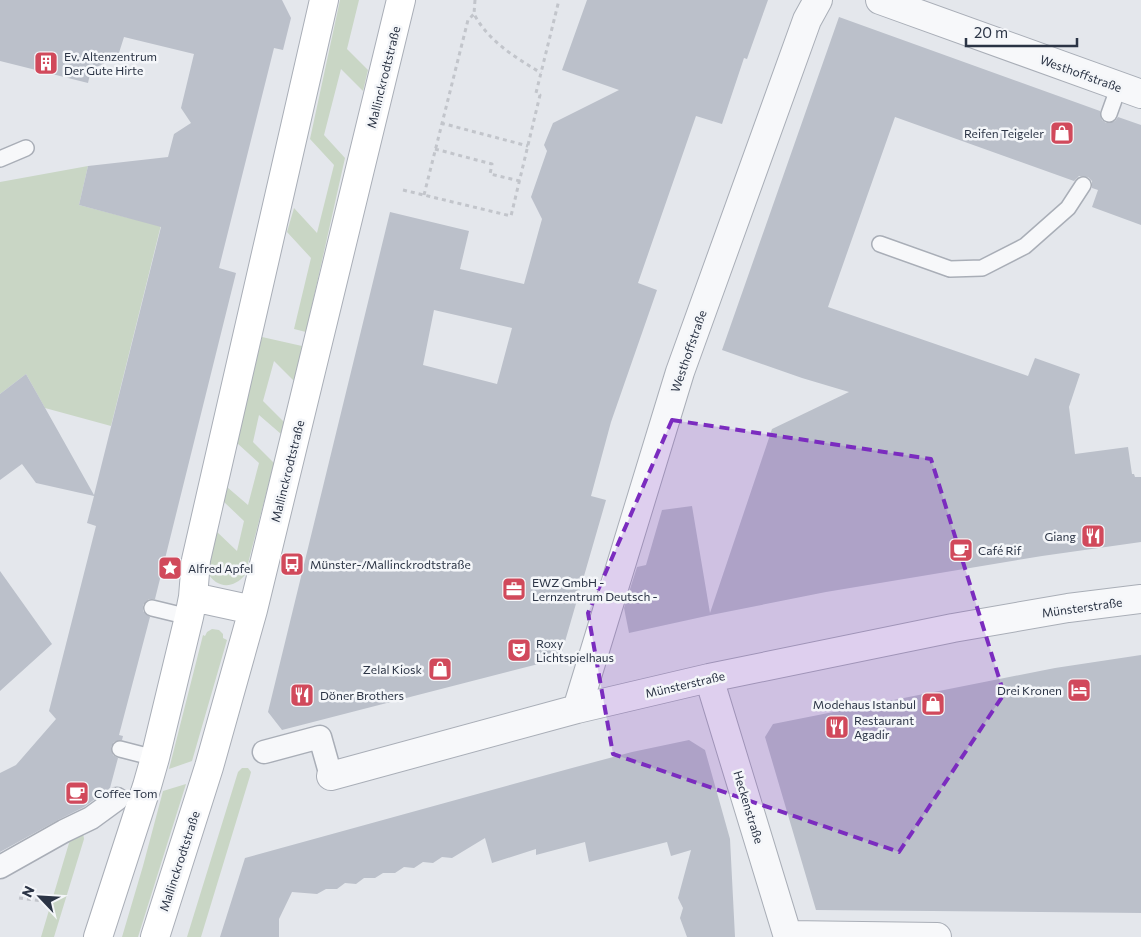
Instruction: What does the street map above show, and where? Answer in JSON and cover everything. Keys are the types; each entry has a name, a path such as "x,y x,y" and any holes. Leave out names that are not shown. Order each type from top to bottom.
{"main road":[{"path":"98,937 155,758 191,607 196,560 324,0"},
{"name":"Mallinckrodtstraße","path":"155,937 209,767 253,610 401,0"},
{"path":"191,607 253,610"}],"street":[{"name":"Westhoffstraße","path":"577,709 680,372 807,20 818,0"},
{"name":"Westhoffstraße","path":"880,0 1130,90"},
{"name":"Münsterstraße","path":"264,752 320,737 331,776 577,709 709,678 953,628 1068,608 1141,599"},
{"name":"Heckenstraße","path":"709,678 788,936"},
{"path":"0,866 34,854 117,799"},
{"path":"788,936 937,937"}],"lane":[{"path":"1109,114 1130,90"},
{"path":"0,158 26,148"},
{"path":"880,244 950,269 982,268 1025,246 1068,208 1083,185"},
{"path":"152,608 191,607"},
{"path":"120,749 155,758"}],"path":[{"path":"424,195 468,20 474,14 475,0"},
{"path":"403,190 512,216 540,94 536,93 540,73 559,0"},
{"path":"474,14 494,40 513,56 540,73"},
{"path":"441,123 528,146"},
{"path":"435,149 492,164 490,174 520,181"},
{"path":"19,898 43,902"}],"highlighted area":[{"path":"672,420 931,459 1004,694 899,852 613,754 588,613"}],"green space":[{"path":"340,0 359,0 347,49 368,70 363,91 341,69 324,135 345,158 306,332 294,329 311,258 287,232 294,208 317,233 334,165 310,139"},
{"path":"88,166 79,205 129,218 162,221 111,426 45,408 26,374 0,394 0,182"},
{"path":"262,337 302,346 295,382 274,361 263,401 285,423 281,434 259,415 253,442 274,463 245,575 235,583 225,585 215,582 207,572 216,531 237,551 244,521 223,501 227,487 248,505 259,463 237,443"},
{"path":"212,629 219,630 223,634 223,638 227,640 192,761 169,769 203,635 205,636"},
{"path":"242,768 248,768 251,772 201,937 187,937 238,772"},
{"path":"186,784 138,937 122,937 163,791"},
{"path":"72,833 83,833 84,839 54,937 41,937"}],"building":[{"path":"0,0 282,0 291,18 283,50 274,48 219,268 236,273 155,599 149,599 143,605 143,611 150,617 119,735 123,736 122,740 114,742 111,747 113,755 118,758 110,788 84,807 0,852 0,773 16,765 56,719 49,711 96,526 87,523 94,496 36,483 22,464 0,480 0,394 26,374 94,495 161,227 79,205 88,166 168,157 174,134 191,123 181,108 194,54 124,37 118,56 91,70 88,83 0,61"},
{"path":"587,0 768,0 747,59 744,58 722,124 696,116 638,283 657,290 611,422 591,496 606,500 562,652 554,660 282,730 268,712 390,212 469,231 460,269 524,284 542,219 531,197 547,151 544,145 553,123 619,90 562,70","holes":["434,310 512,328 497,384 423,365"]},
{"path":"839,17 1100,111 1102,120 1106,123 1115,121 1118,117 1141,125 1141,225 1092,207 1098,190 1092,188 1092,181 1088,177 1079,176 1074,181 895,117 828,307 1028,376 1035,358 1080,374 1069,407 1075,454 1128,447 1132,474 1135,477 1141,477 1141,542 1042,556 826,592 629,633 624,608 637,567 646,565 662,510 692,506 710,613 772,429 849,392 722,350"},
{"path":"0,571 52,644 0,691"},
{"path":"1141,655 1141,913 816,910 765,737 773,724 1055,668"},
{"path":"689,740 705,750 730,839 735,937 687,937 680,918 683,908 678,898 691,850 671,856 667,842 589,862 585,842 536,855 536,849 492,863 485,838 452,858 442,857 433,863 423,862 414,868 404,867 395,873 383,873 375,878 364,878 356,884 345,883 337,889 326,889 317,894 292,892 279,919 279,937 220,937 245,858 632,752"}],"place":[{"name":"Ev. Altenzentrum Der Gute Hirte","path":"46,63"},
{"name":"Reifen Teigeler","path":"1062,133"},
{"name":"Giang","path":"1093,536"},
{"name":"Café Rif","path":"961,550"},
{"name":"Münster-/Mallinckrodtstraße","path":"292,564"},
{"name":"Alfred Apfel","path":"170,568"},
{"name":"EWZ GmbH - Lernzentrum Deutsch -","path":"514,589"},
{"name":"Roxy Lichtspielhaus","path":"519,650"},
{"name":"Zelal Kiosk","path":"440,669"},
{"name":"Drei Kronen","path":"1079,690"},
{"name":"Döner Brothers","path":"302,695"},
{"name":"Modehaus Istanbul","path":"933,704"},
{"name":"Restaurant Agadir","path":"837,727"},
{"name":"Coffee Tom","path":"77,793"}]}
